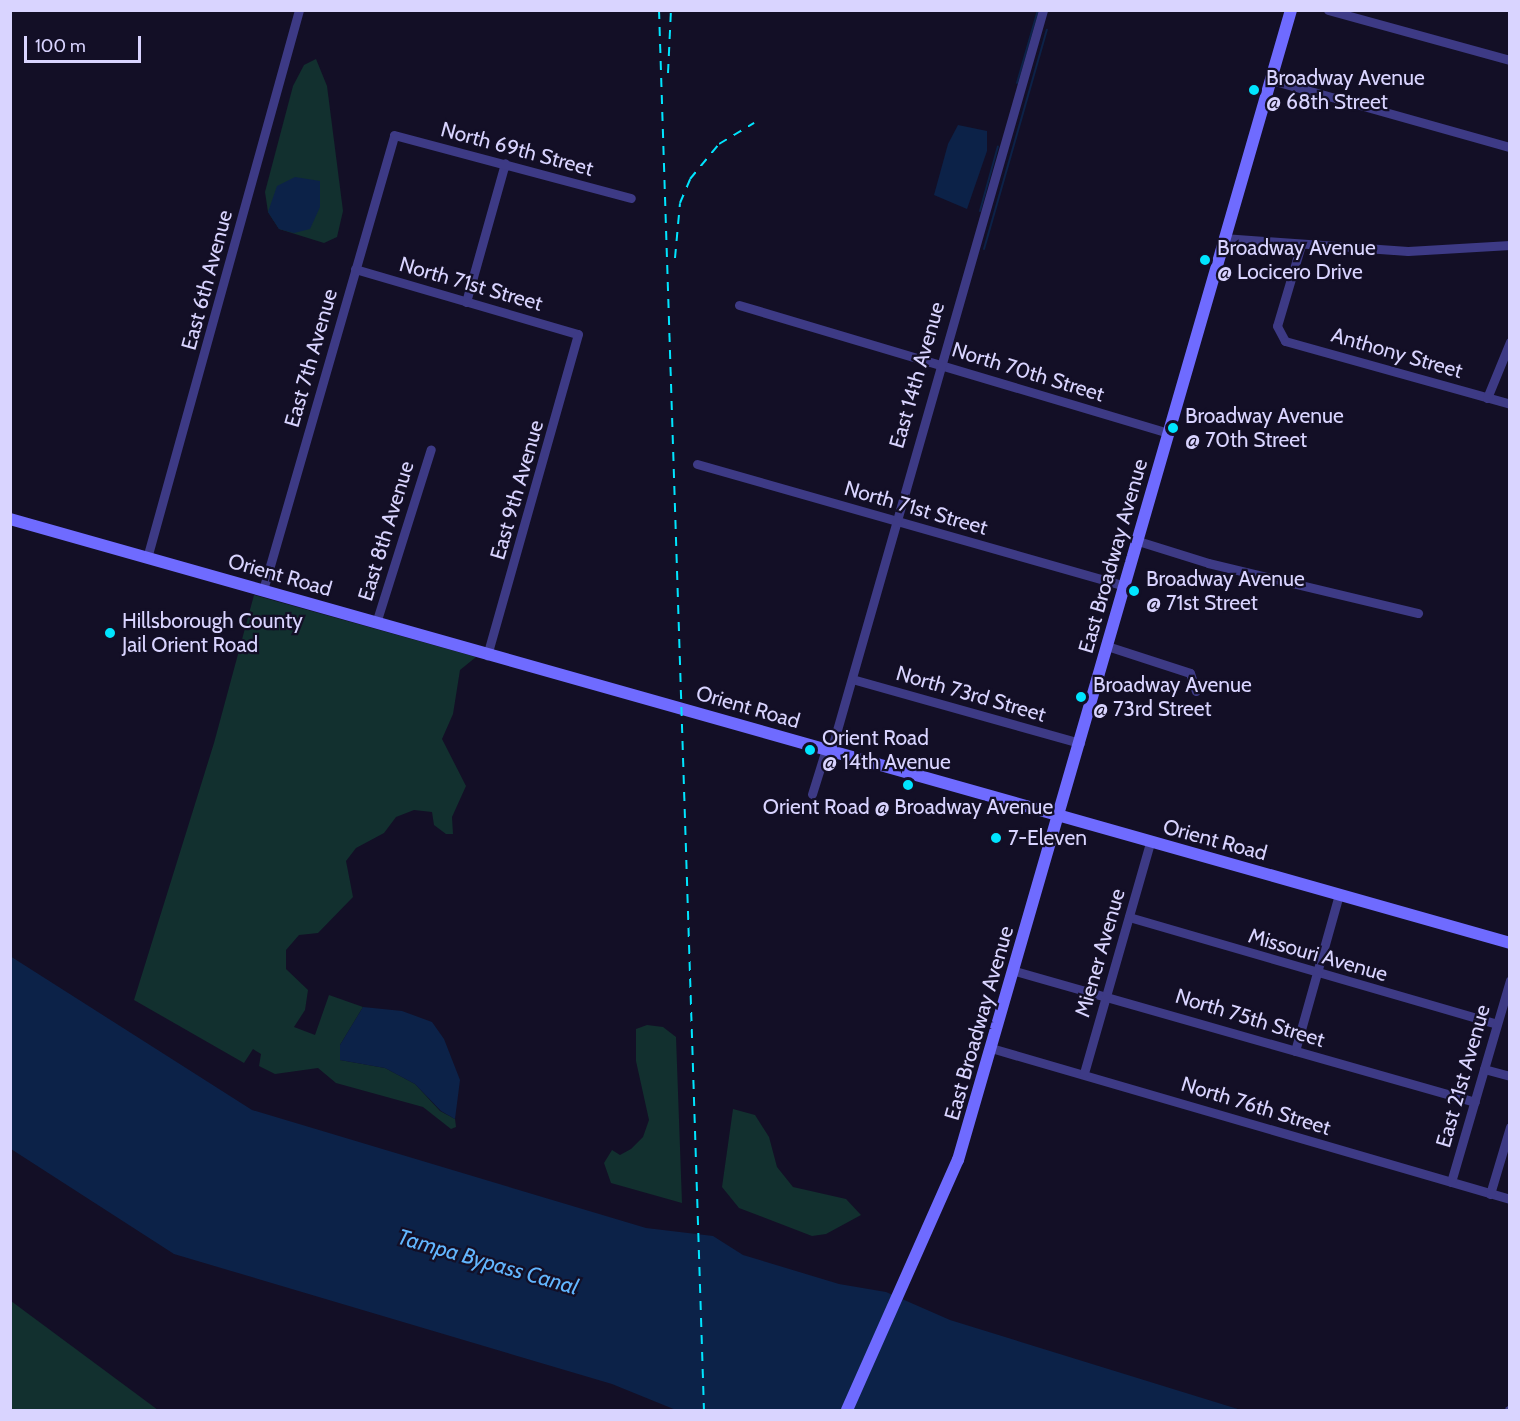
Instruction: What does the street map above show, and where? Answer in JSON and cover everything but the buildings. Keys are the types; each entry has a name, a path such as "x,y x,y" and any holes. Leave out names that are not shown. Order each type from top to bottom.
{"street":[{"name":"East 6th Avenue","path":"147,558 299,10"},
{"name":"East 14th Avenue","path":"812,794 852,679 894,520 1043,10"},
{"name":"East Broadway Avenue","path":"848,1410 958,1160 1015,971 1169,433 1222,238 1291,10"},
{"path":"1328,10 1509,60"},
{"path":"1271,80 1509,147"},
{"name":"North 69th Street","path":"394,135 631,198"},
{"name":"East 7th Avenue","path":"263,590 394,135"},
{"path":"466,302 505,163"},
{"path":"1222,238 1408,251 1509,245"},
{"name":"Anthony Street","path":"1300,245 1278,332 1285,341 1509,404"},
{"name":"North 71st Street","path":"355,268 578,334"},
{"name":"North 70th Street","path":"739,305 1169,433"},
{"name":"East 9th Avenue","path":"487,655 578,334"},
{"path":"1487,398 1509,342"},
{"name":"East 8th Avenue","path":"376,623 431,449"},
{"name":"North 71st Street","path":"697,464 1124,586"},
{"name":"Orient Road","path":"10,519 1509,943"},
{"path":"1138,541 1208,563 1418,613"},
{"path":"1107,646 1190,673 1196,691"},
{"name":"North 73rd Street","path":"852,679 1080,743"},
{"name":"Miener Avenue","path":"1084,1073 1150,843"},
{"path":"1294,1050 1339,894"},
{"name":"Missouri Avenue","path":"1129,917 1316,974 1497,1024"},
{"name":"North 75th Street","path":"1015,971 1107,995 1475,1102"},
{"name":"East 21st Avenue","path":"1451,1182 1509,980"},
{"name":"North 76th Street","path":"991,1048 1084,1073 1509,1199"},
{"path":"1485,1069 1509,1076"},
{"path":"1490,1194 1509,1127"}],"green space":[{"path":"316,59 327,86 343,211 337,237 324,243 279,229 268,212 265,192 293,86 304,65"},
{"path":"254,595 476,657 460,670 453,714 442,739 466,786 452,817 453,834 446,834 434,825 432,812 414,810 396,817 384,833 356,848 346,861 353,897 318,933 299,935 286,950 286,969 308,990 305,1010 294,1027 315,1035 329,995 363,1007 340,1045 340,1060 385,1068 415,1084 440,1111 455,1119 456,1127 451,1129 423,1107 336,1083 318,1068 275,1074 259,1066 261,1054 253,1049 244,1063 134,1000 214,743"},
{"path":"647,1025 663,1027 676,1037 682,1203 611,1183 604,1163 612,1150 620,1155 631,1149 643,1137 649,1120 636,1061 636,1029"},
{"path":"733,1109 755,1115 769,1137 777,1167 793,1187 846,1199 861,1215 826,1234 812,1236 739,1208 722,1187"},
{"path":"11,1301 158,1410 11,1410"}],"water":[{"path":"958,125 987,131 987,151 967,209 934,195 948,144"},
{"path":"295,177 320,181 320,207 310,229 294,233 279,229 268,212 277,186"},
{"name":"Tampa Bypass Canal","path":"10,956 252,1110 646,1228 713,1236 743,1255 839,1284 886,1292 950,1320 1241,1410 676,1410 612,1384 174,1254 11,1149"},
{"path":"363,1007 402,1011 432,1022 444,1039 460,1080 455,1119 441,1111 415,1084 385,1068 340,1060 340,1045"}],"waterway":[{"path":"1017,83 1038,10"},
{"path":"984,249 1047,30"},
{"path":"980,211 998,146"}],"railway":[{"path":"659,10 704,1410"},
{"path":"668,73 671,10"},
{"path":"675,258 680,203 690,179 719,144 754,123"}],"place":[{"name":"Broadway Avenue @ 68th Street","path":"1254,90"},
{"name":"Broadway Avenue @ Locicero Drive","path":"1205,260"},
{"name":"Broadway Avenue @ 70th Street","path":"1173,428"},
{"name":"Broadway Avenue @ 71st Street","path":"1134,591"},
{"name":"Hillsborough County Jail Orient Road","path":"110,633"},
{"name":"Broadway Avenue @ 73rd Street","path":"1081,697"},
{"name":"Orient Road @ 14th Avenue","path":"810,750"},
{"name":"Orient Road @ Broadway Avenue","path":"908,785"},
{"name":"7-Eleven","path":"996,838"}]}
